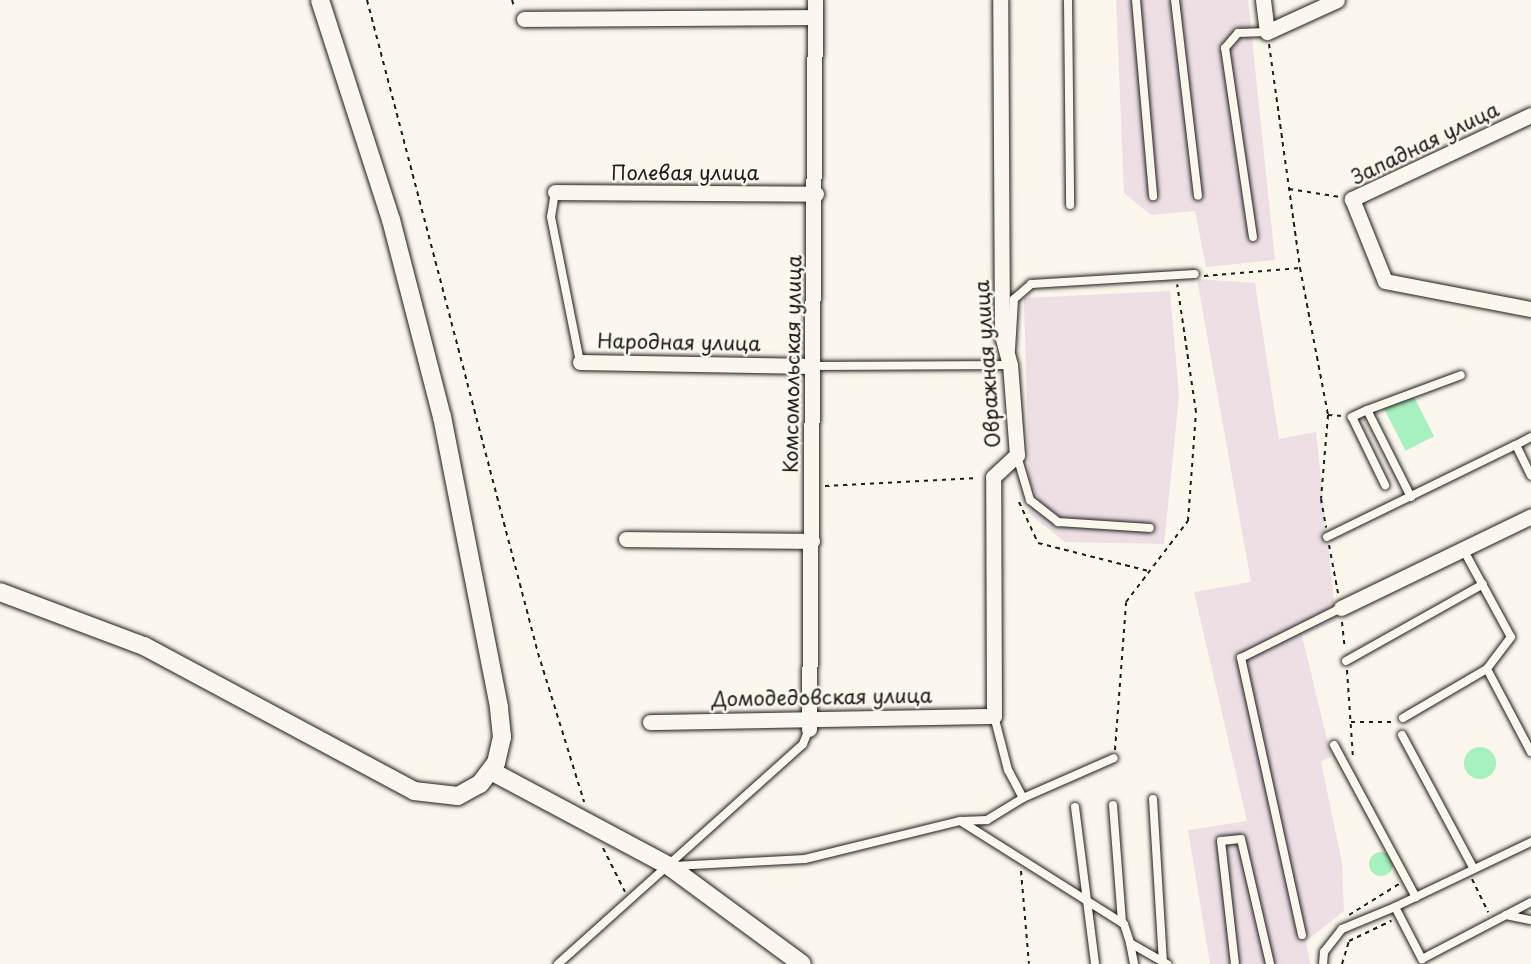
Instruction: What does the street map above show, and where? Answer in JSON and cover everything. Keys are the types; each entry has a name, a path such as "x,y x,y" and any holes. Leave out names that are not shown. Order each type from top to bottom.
{"street":[{"path":"0,592 144,646 414,791 458,796 491,771 501,747 499,707 442,417 387,208 320,0"},
{"name":"Комсомольская улица","path":"809,722 816,194 815,0"},
{"name":"Овражная улица","path":"994,716 993,477 1017,455 1010,365 1002,336 1000,0"},
{"path":"1263,0 1267,32 1337,0"},
{"path":"524,19 815,17"},
{"name":"Западная улица","path":"1531,115 1352,200 1385,280 1531,309"},
{"name":"Полевая улица","path":"555,192 816,194"},
{"name":"Народная улица","path":"580,362 813,366"},
{"path":"1341,608 1531,516"},
{"path":"626,539 812,541"},
{"name":"Домодедовская улица","path":"650,722 809,722 994,716"},
{"path":"491,771 669,866 802,964"}],"lane":[{"path":"1068,0 1070,206"},
{"path":"1136,0 1153,196"},
{"path":"1175,0 1198,196"},
{"path":"1252,237 1225,48 1238,33 1267,32"},
{"path":"555,192 551,217 580,362"},
{"path":"813,366 1010,365 1014,299 1031,284 1195,274"},
{"path":"1385,485 1352,417 1461,375"},
{"path":"1367,410 1411,497"},
{"path":"1328,537 1531,437"},
{"path":"1516,445 1531,476"},
{"path":"1017,455 1030,500 1058,522 1150,528"},
{"path":"1403,718 1487,669 1511,637 1463,549"},
{"path":"1346,661 1482,584"},
{"path":"1302,934 1241,658 1341,608"},
{"path":"1487,669 1531,752"},
{"path":"994,716 1023,798"},
{"path":"558,964 802,744 809,722"},
{"path":"1402,735 1471,870"},
{"path":"1334,745 1416,897"},
{"path":"669,866 805,859 960,821 987,820 1023,798 1114,758"},
{"path":"1153,799 1165,963"},
{"path":"1113,805 1122,923 1130,943 1134,964"},
{"path":"1075,807 1095,964"},
{"path":"960,821 1122,923"},
{"path":"1235,964 1221,841 1241,839 1270,964"},
{"path":"1323,964 1324,952 1342,929 1395,907 1531,842"},
{"path":"1395,907 1422,959 1531,902"},
{"path":"1506,915 1530,920"},
{"path":"1130,943 1165,963"}],"path":[{"path":"367,0 532,630 590,822 630,901"},
{"path":"1267,32 1300,268 1328,415 1322,499 1341,608"},
{"path":"1289,189 1352,200"},
{"path":"1195,274 1300,268"},
{"path":"1114,758 1126,602 1188,521 1196,412 1176,275"},
{"path":"1328,415 1352,417"},
{"path":"812,487 993,477"},
{"path":"1351,722 1390,723"},
{"path":"1352,729 1352,741"},
{"path":"1019,858 1029,964"},
{"path":"1471,870 1493,922"},
{"path":"1342,929 1351,911 1407,881"},
{"path":"1342,964 1349,941 1400,917"}],"shaded area":[{"path":"1116,0 1248,0 1275,260 1206,267 1195,211 1151,215 1124,193"},
{"path":"1197,279 1255,283 1279,439 1316,432 1336,621 1302,636 1331,756 1321,762 1342,863 1344,911 1306,941 1310,964 1210,964 1188,830 1247,821 1194,592 1251,582"},
{"path":"1170,291 1179,396 1164,544 1065,542 1027,512 1040,501 1029,481 1024,298"}],"green space":[{"path":"1410,389 1434,436 1406,451 1381,404"},
{"path":"1480,747 1491,752 1496,763 1491,774 1480,779 1469,774 1464,763 1469,752"},
{"path":"1381,852 1389,856 1393,864 1389,872 1381,876 1373,872 1369,864 1373,856"}]}
